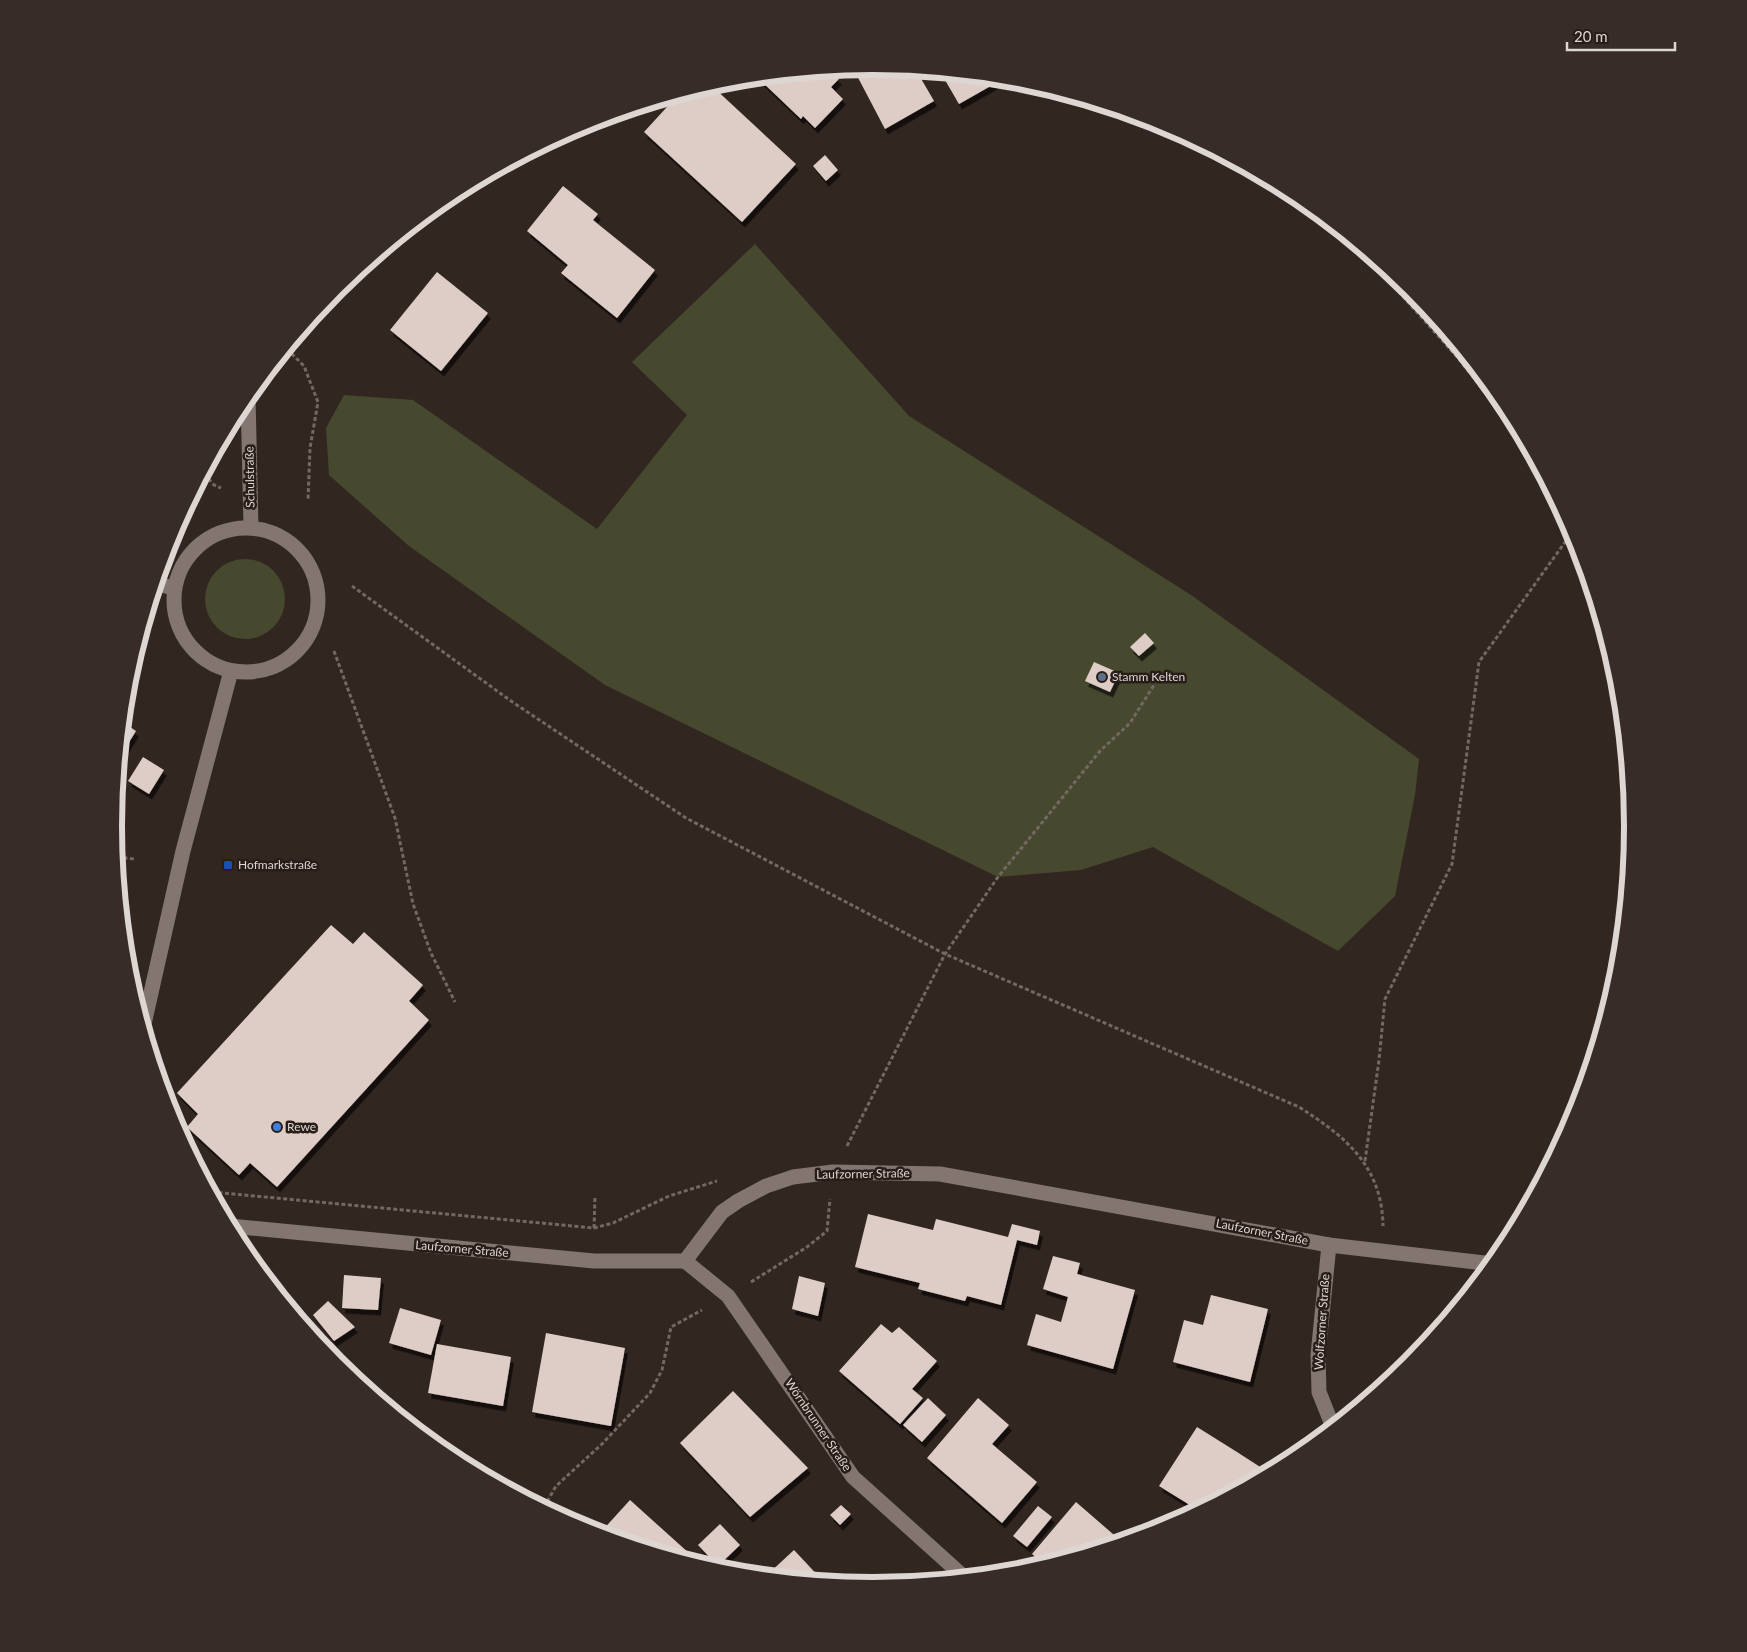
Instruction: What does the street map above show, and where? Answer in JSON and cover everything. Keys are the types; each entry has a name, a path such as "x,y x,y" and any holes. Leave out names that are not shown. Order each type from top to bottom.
{"street":[{"name":"Schulstraße","path":"248,410 251,527"},
{"path":"251,527 272,532 291,543 305,559 315,578 319,600 316,621 307,640 292,657 273,668 252,673 230,672 213,665 198,655 186,641 177,625 173,606 174,588 180,568 193,551 209,537 230,529 251,527"},
{"path":"162,585 174,588"},
{"path":"146,1013 183,851 230,672"},
{"name":"Laufzorner Straße","path":"239,1227 594,1261 685,1261 722,1212 766,1186 793,1177 833,1172 940,1174 1329,1245 1483,1263"},
{"name":"Wolfzorner Straße","path":"1329,1245 1318,1356 1319,1392 1331,1422"},
{"name":"Wörnbrunner Straße","path":"685,1261 728,1296 853,1477 959,1572"}],"path":[{"path":"1383,274 1458,358 1497,407"},
{"path":"291,353 304,366 318,402 310,448 308,501"},
{"path":"208,479 214,485 221,488"},
{"path":"1365,1162 1380,1060 1385,999 1452,864 1479,662 1567,539"},
{"path":"352,586 511,701 686,818 945,954 1299,1107 1348,1143 1365,1162 1381,1197 1382,1252"},
{"path":"334,651 395,818 413,904 431,953 455,1002"},
{"path":"547,1502 556,1486 602,1444 650,1393 662,1370 671,1328 728,1296 807,1247 826,1231 833,1172 945,954 998,877 1100,751 1130,724 1154,685"},
{"path":"123,858 135,860"},
{"path":"219,1193 594,1228 613,1223 669,1196 721,1180"},
{"path":"594,1196 594,1228"}],"green space":[{"path":"755,244 909,416 1191,595 1419,759 1415,795 1395,896 1338,951 1153,847 1081,870 998,877 605,685 409,546 329,475 326,428 344,395 413,400 597,529 687,415 632,362"},
{"path":"245,559 260,562 273,571 282,584 285,599 282,614 273,627 260,636 245,639 230,636 217,627 208,614 205,599 208,584 217,571 230,562"}],"building":[{"path":"857,76 920,77 934,101 885,129"},
{"path":"824,77 836,77 839,79 831,87 843,99 815,128 803,116 801,119 763,83"},
{"path":"944,79 993,85 959,104"},
{"path":"718,91 796,164 742,222 644,132 670,104"},
{"path":"825,155 838,170 826,181 813,166"},
{"path":"563,186 598,214 593,220 655,270 617,318 561,273 568,265 527,231"},
{"path":"437,272 488,313 441,371 390,330"},
{"name":"Stamm Kelten","path":"1145,633 1154,643 1139,656 1130,647"},
{"name":"Stamm Kelten","path":"1094,662 1119,673 1110,692 1085,681"},
{"path":"129,726 136,731 127,745"},
{"path":"143,757 164,770 149,794 128,781"},
{"path":"331,925 353,944 364,932 423,985 409,1001 429,1020 277,1187 250,1163 239,1175 187,1127 198,1114 177,1093"},
{"path":"868,1214 933,1230 936,1219 1008,1237 1012,1224 1040,1231 1037,1245 1017,1240 1001,1305 967,1296 965,1301 918,1289 920,1283 855,1267"},
{"path":"1053,1256 1080,1263 1077,1274 1135,1290 1113,1369 1027,1345 1036,1314 1061,1322 1068,1297 1043,1289"},
{"path":"344,1275 381,1278 378,1310 342,1308"},
{"path":"799,1276 825,1283 818,1316 792,1309"},
{"path":"1211,1295 1268,1309 1250,1382 1173,1362 1184,1320 1203,1325"},
{"path":"328,1301 355,1327 334,1341 313,1315"},
{"path":"400,1308 441,1320 431,1355 389,1343"},
{"path":"881,1324 892,1333 899,1327 937,1361 912,1389 923,1398 900,1424 839,1371"},
{"path":"546,1333 625,1348 611,1426 532,1412"},
{"path":"437,1344 511,1357 503,1406 428,1393"},
{"path":"733,1391 808,1468 750,1517 680,1443"},
{"path":"928,1398 946,1415 922,1442 903,1425"},
{"path":"978,1398 1009,1425 992,1444 1037,1482 1002,1523 927,1458"},
{"path":"1197,1427 1262,1468 1192,1506 1159,1486"},
{"path":"630,1500 690,1554 632,1537 605,1527"},
{"path":"1076,1502 1116,1537 1038,1559 1032,1554"},
{"path":"841,1505 851,1514 840,1525 830,1515"},
{"path":"1038,1506 1052,1517 1027,1547 1013,1536"},
{"path":"720,1524 740,1545 722,1562 711,1559 698,1545"},
{"path":"794,1550 817,1574 775,1571 772,1570"}],"place":[{"name":"Stamm Kelten","path":"1102,677"},
{"name":"Hofmarkstraße","path":"228,865"},
{"name":"Rewe","path":"277,1127"}]}
